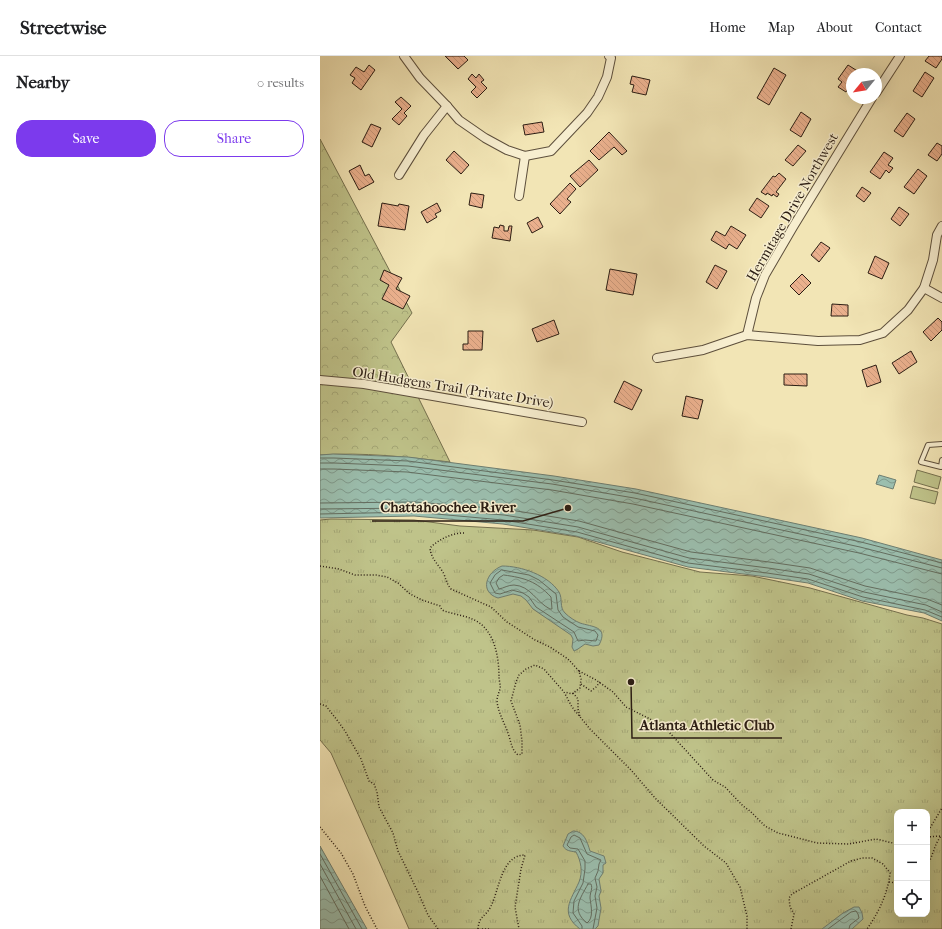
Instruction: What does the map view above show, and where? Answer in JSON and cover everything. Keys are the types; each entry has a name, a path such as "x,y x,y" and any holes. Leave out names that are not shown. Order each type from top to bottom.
{"street":[{"path":"404,56 420,78 459,120 506,150 525,156 551,151 587,113 598,97 607,77 609,56"},
{"path":"882,84 900,56"},
{"name":"Hermitage Drive Northwest","path":"747,335 756,298 765,275 800,214 868,104"},
{"path":"399,175 424,135 447,106"},
{"path":"519,196 525,156"},
{"path":"657,358 703,350 747,335 818,341 860,340 883,333 908,310 924,288 933,260 937,235 942,226"},
{"path":"924,288 942,298"},
{"name":"Old Hudgens Trail (Private Drive)","path":"320,380 364,384 582,422"}],"lane":[{"path":"942,444 928,445 921,462 941,467 942,460"}],"path":[{"path":"464,533 447,536 430,548 431,555 451,589 491,607 507,622 535,640 550,647 568,659 579,671 600,682 613,692 626,707 654,721 668,731 713,780 725,787 743,806 750,810 766,826 778,833 817,843 849,844 876,839 894,843"},
{"path":"320,566 339,569 355,575 376,575 387,577 398,583 410,594 440,606 442,610 447,612 469,617 484,626 499,660 500,689 497,701 499,709 512,746 518,755 522,754 522,741 520,725 512,701 516,682 519,675 526,669 535,665 544,669 564,692 572,707 590,730 631,770 655,798 704,846 726,863 733,872 740,887 747,916 747,929"},
{"path":"564,692 573,693 580,688 581,679 579,671"},
{"path":"581,684 591,691 600,682"},
{"path":"573,693 578,699 578,709 581,719"},
{"path":"320,704 326,706 337,720 361,759 369,781 374,784 377,792 379,807 393,833 398,851 418,890 428,915 438,929"},
{"path":"930,828 942,808"},
{"path":"320,827 340,853 353,874 365,906 377,929"},
{"path":"930,837 941,836 936,842 930,860"},
{"path":"478,929 479,920 491,907 504,870 517,857 525,855 521,869 515,907 519,929"},
{"path":"791,929 794,914 790,907 789,898 792,894 851,861 862,858 872,858 883,864 890,873 889,882 877,915 867,929"},
{"path":"889,882 894,883"},
{"path":"482,929 490,929"}],"green space":[{"path":"320,139 412,313 391,342 450,462 369,455 320,455"},
{"path":"917,470 941,477 938,489 914,482"},
{"path":"913,486 938,492 935,504 910,498"},
{"path":"320,520 414,520 460,526 533,530 578,537 622,552 700,572 752,576 810,588 907,615 923,618 942,624 942,929 409,929 331,753 320,740"}],"water":[{"path":"333,454 408,457 554,476 636,489 862,538 942,560 942,621 924,613 862,601 808,583 688,567 576,536 503,524 414,516 320,518 320,455"},
{"path":"879,475 896,480 893,489 876,484"},
{"path":"502,566 525,570 541,576 548,581 559,592 562,608 565,613 578,622 598,628 601,631 602,639 599,645 593,646 585,644 574,651 572,647 573,639 571,635 533,609 521,596 513,594 498,598 492,595 488,591 487,582 492,573"},
{"path":"573,831 577,831 582,835 586,840 590,851 604,856 606,863 603,865 603,873 599,879 601,908 598,926 595,929 580,929 574,923 568,912 570,901 581,874 580,863 576,852 567,850 563,846 568,834"},
{"path":"320,846 367,929 320,929"},
{"path":"854,907 859,907 863,919 852,929 822,929 843,913"}],"building":[{"path":"445,56 464,56 468,60 458,69"},
{"path":"929,56 942,56 942,59 936,68 925,61"},
{"path":"369,65 375,70 361,90 352,83 355,78 350,75 356,67 364,72"},
{"path":"848,65 853,68 846,68 846,92 838,87 842,82 838,79"},
{"path":"774,68 786,75 769,105 757,98"},
{"path":"925,72 934,78 922,97 913,91"},
{"path":"472,74 476,78 479,74 484,80 481,82 487,88 477,98 471,92 476,87 468,79"},
{"path":"632,76 650,80 646,95 632,92 634,85 630,84"},
{"path":"401,97 411,106 404,113 407,116 399,125 392,119 402,109 395,102"},
{"path":"801,112 811,119 801,137 790,130"},
{"path":"907,113 915,119 903,137 894,131"},
{"path":"542,122 544,132 525,135 523,125"},
{"path":"371,124 381,128 372,147 362,142"},
{"path":"609,132 627,151 622,155 614,147 599,160 590,151"},
{"path":"937,143 942,146 942,154 937,161 928,155"},
{"path":"798,145 806,151 793,166 785,160"},
{"path":"454,151 469,165 461,174 446,160"},
{"path":"884,152 893,158 888,165 893,168 889,173 886,170 880,179 870,172"},
{"path":"589,160 598,170 580,187 570,176"},
{"path":"360,165 365,176 369,174 374,182 359,190 349,171"},
{"path":"918,169 927,176 914,194 904,187"},
{"path":"779,173 786,179 776,192 779,194 777,197 773,194 772,196 767,193 766,195 761,192 773,176 775,177"},
{"path":"570,183 576,189 567,199 571,202 560,214 550,204"},
{"path":"862,187 871,193 864,202 856,196"},
{"path":"471,193 484,195 482,208 469,205"},
{"path":"757,198 769,206 761,218 749,210"},
{"path":"382,203 398,206 399,204 409,206 405,230 378,226"},
{"path":"437,203 441,211 435,214 437,217 427,223 421,212"},
{"path":"899,207 909,214 900,226 891,219"},
{"path":"538,217 543,227 532,233 527,223"},
{"path":"500,225 504,226 504,231 508,231 509,226 512,226 510,241 492,238 494,227 499,228"},
{"path":"731,226 746,235 737,249 729,244 726,249 711,240 716,231 725,236"},
{"path":"821,242 830,248 819,262 811,255"},
{"path":"875,256 889,263 882,279 868,273"},
{"path":"715,265 727,271 717,289 706,282"},
{"path":"610,269 637,274 633,295 606,290"},
{"path":"384,270 402,278 396,289 410,296 403,309 382,299 389,285 380,280"},
{"path":"802,274 811,283 799,295 790,286"},
{"path":"832,304 848,305 848,316 831,316"},
{"path":"938,318 942,322 942,330 931,341 923,332"},
{"path":"554,320 559,334 537,342 532,329"},
{"path":"468,331 483,331 482,350 463,350 463,344 468,344"},
{"path":"911,351 917,362 899,374 892,363"},
{"path":"876,365 881,382 867,387 862,370"},
{"path":"784,374 807,374 807,386 784,385"},
{"path":"624,381 642,390 632,410 614,402"},
{"path":"686,396 703,400 698,419 682,416"}],"place":[{"name":"Chattahoochee River","path":"568,508"},
{"name":"Atlanta Athletic Club","path":"631,682"}]}
